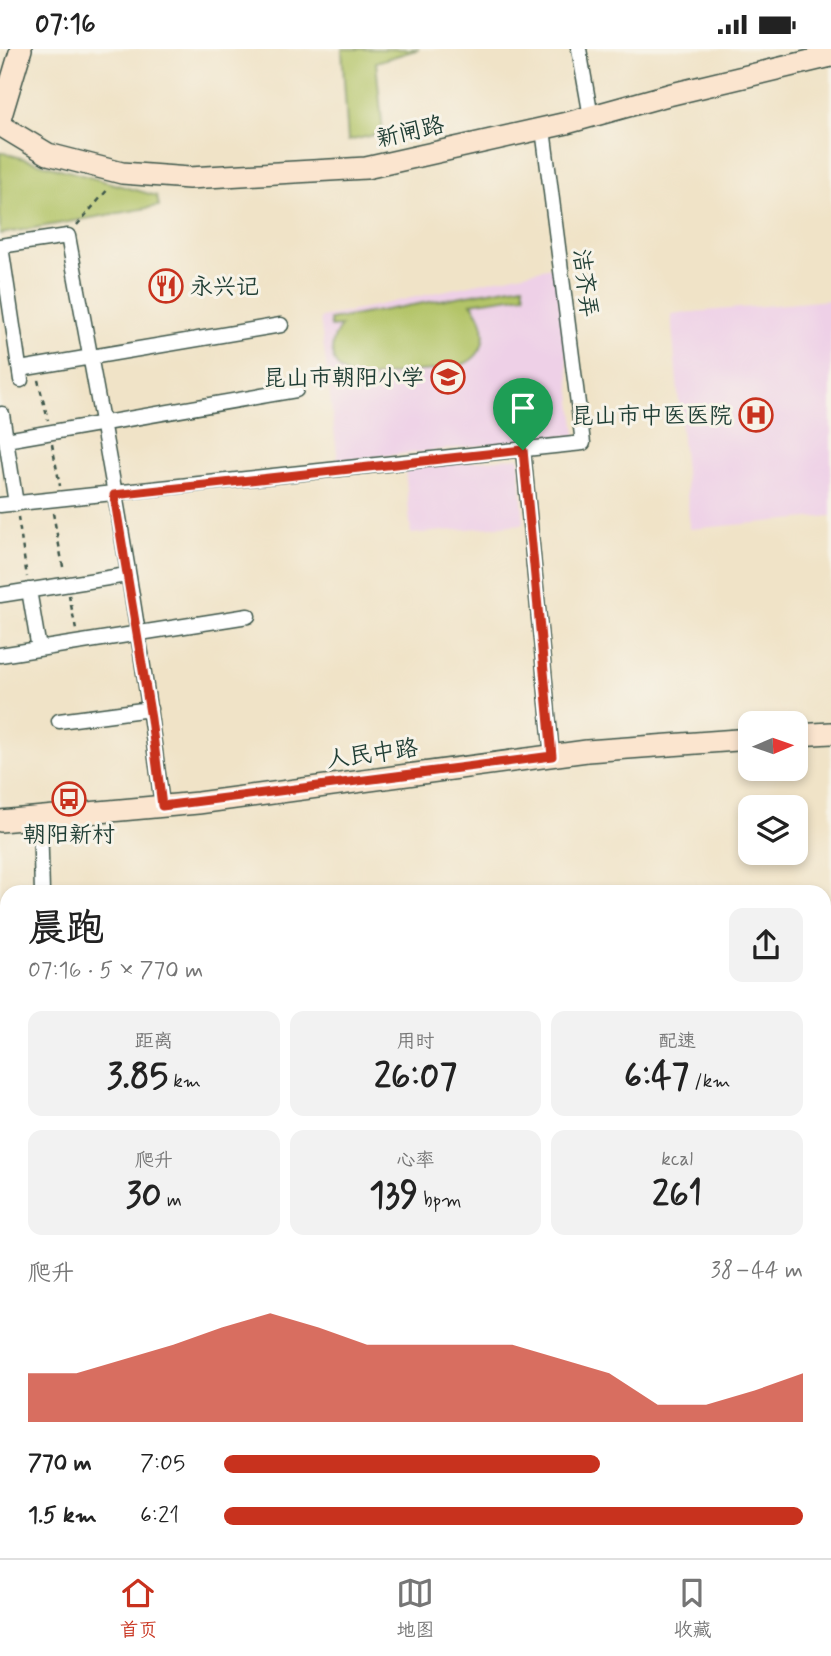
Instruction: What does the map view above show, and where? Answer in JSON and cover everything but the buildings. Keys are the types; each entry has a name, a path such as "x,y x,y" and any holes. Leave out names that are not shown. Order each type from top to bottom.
{"street":[{"path":"0,119 21,49"},
{"path":"579,49 591,117"},
{"name":"新闸路","path":"0,125 48,154 122,173 189,178 366,168 591,117 668,95 831,56"},
{"name":"洁齐弄","path":"523,450 583,443 543,128"},
{"path":"162,806 138,635 114,495 101,423 90,359 68,236 1,246 20,374 90,359 281,325"},
{"path":"6,439 296,390"},
{"path":"2,414 16,504"},
{"path":"0,505 523,450 552,756"},
{"path":"0,595 127,575"},
{"path":"29,590 39,649"},
{"path":"0,655 248,616"},
{"path":"59,721 150,709"},
{"path":"808,734 831,733"},
{"name":"人民中路","path":"0,821 162,806 552,756 738,740"},
{"path":"40,817 42,885"}],"path":[{"path":"68,236 122,173"},
{"path":"16,504 29,590"}],"shaded area":[{"name":"昆山市朝阳小学","path":"556,266 576,435 338,461 320,318"},
{"name":"昆山市中医医院","path":"831,300 831,516 690,529 671,314"},
{"path":"519,457 524,524 411,534 405,468"}],"green space":[{"path":"342,49 419,49 376,62 383,133 348,141"},
{"path":"0,152 157,196 159,206 0,234"},
{"path":"523,285 525,295 471,303 481,319 484,337 478,353 461,365 365,378 346,374 335,363 332,348 341,326 331,327 330,320"}],"place":[{"name":"永兴记","path":"166,286"},
{"name":"昆山市朝阳小学","path":"448,377"},
{"name":"昆山市中医医院","path":"756,415"},
{"name":"朝阳新村","path":"69,799"}],"route":[{"path":"523,450 552,756 162,806 151,719 114,495 523,450"}]}
